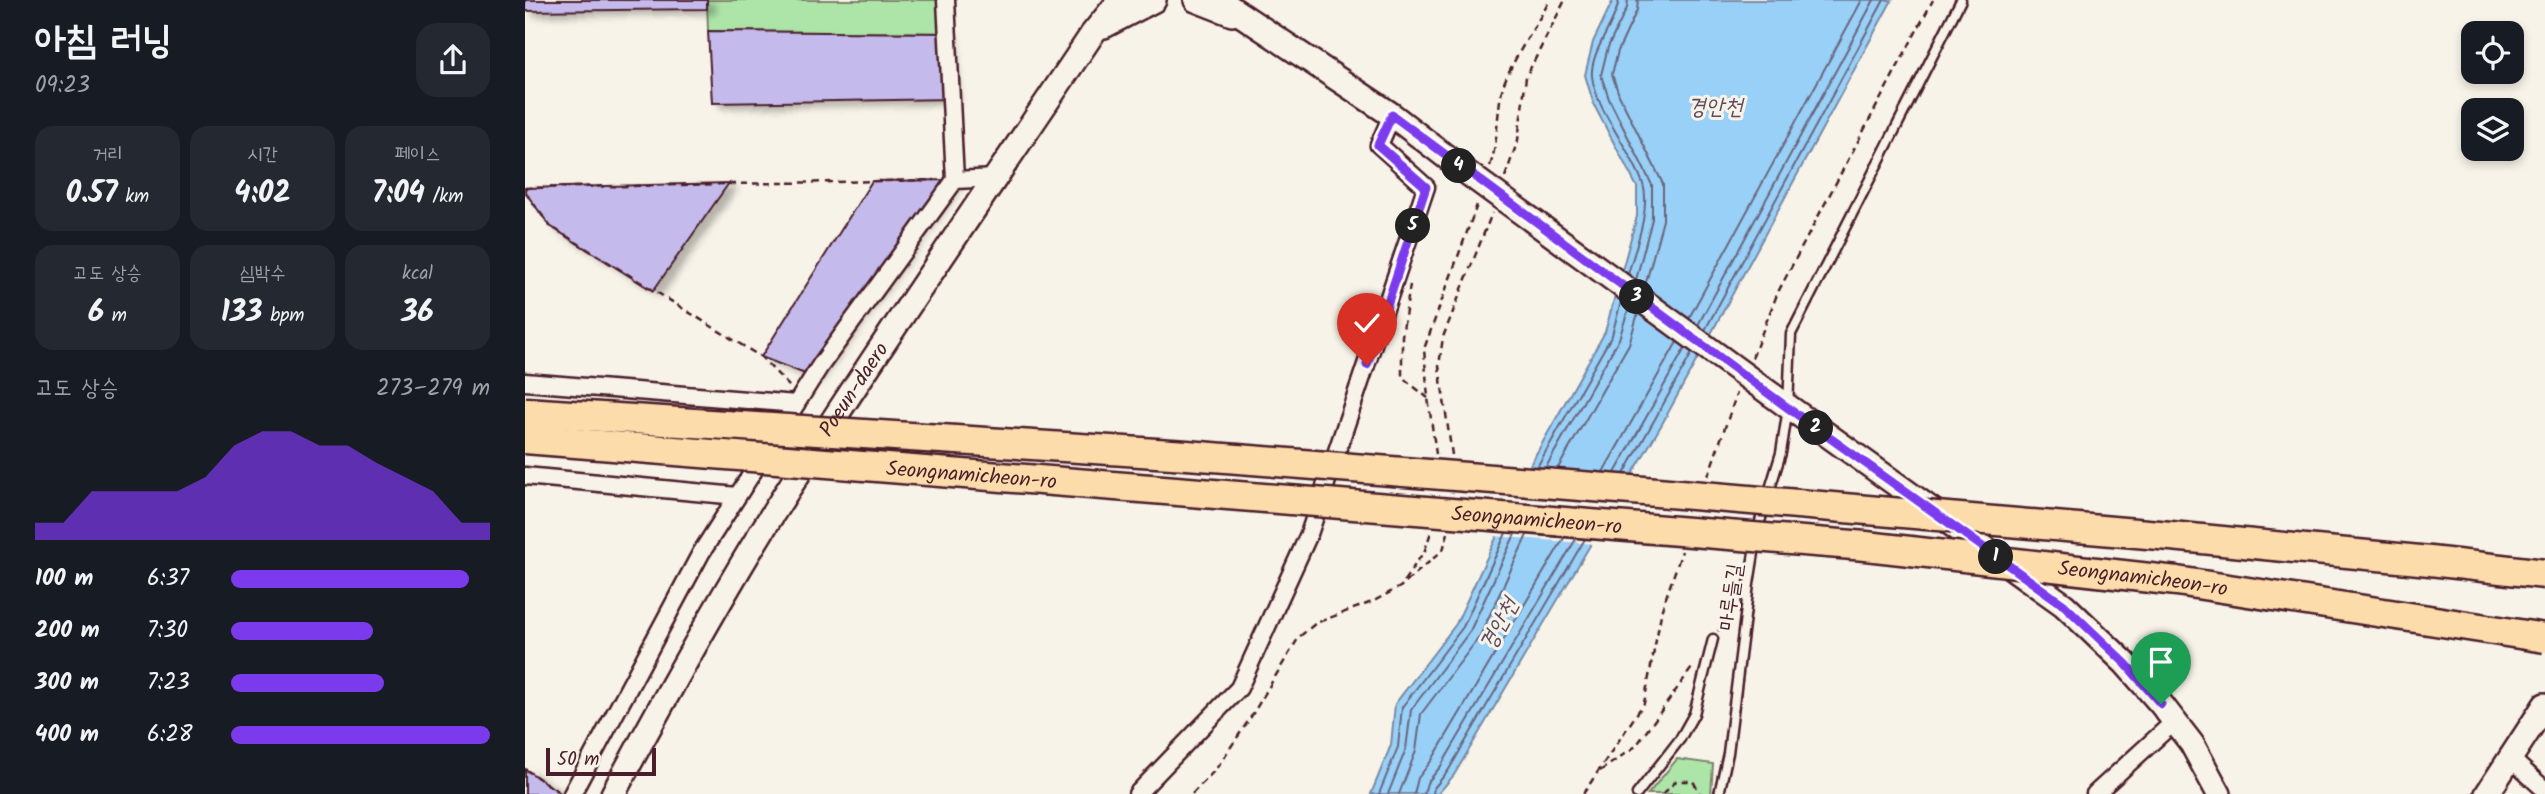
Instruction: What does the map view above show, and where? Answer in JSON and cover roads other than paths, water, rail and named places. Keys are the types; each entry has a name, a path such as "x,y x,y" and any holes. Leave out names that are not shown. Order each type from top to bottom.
{"highway":[{"name":"Seongnamicheon-ro","path":"525,412 1187,455 1644,491 2171,536 2545,575"},
{"name":"Seongnamicheon-ro","path":"525,439 1866,546 2177,581 2545,638"}],"street":[{"path":"572,794 701,554 737,496 820,366 955,180 946,0"},
{"path":"1093,33 1098,0"},
{"name":"Poeun-daero","path":"613,794 675,680 761,533 1093,33 1120,0"},
{"path":"1093,33 1154,0"},
{"path":"1196,0 1247,20"},
{"path":"1219,0 1392,115 1780,402 2064,605 2125,663 2175,721 2192,744 2219,794"},
{"path":"1233,0 1247,20"},
{"path":"1137,794 1239,688 1308,534 1426,187 1378,145 1392,115"},
{"path":"955,180 996,178"},
{"path":"525,382 796,404"},
{"path":"525,476 737,496"},
{"path":"2487,794 2545,705"},
{"path":"2095,794 2175,721"},
{"path":"2510,758 2545,790"}],"lane":[{"name":"마루들길","path":"1719,794 1728,753 1758,528 1781,453 1780,402 1791,334 1961,0"},
{"path":"1637,794 1680,739 1695,713 1713,639"}],"water":[{"name":"경안천","path":"1613,0 1892,0 1662,424 1454,775 1438,794 1371,794 1391,745 1395,704 1456,624 1531,463 1605,332 1637,216 1637,187 1594,105 1585,75 1593,42"}]}
